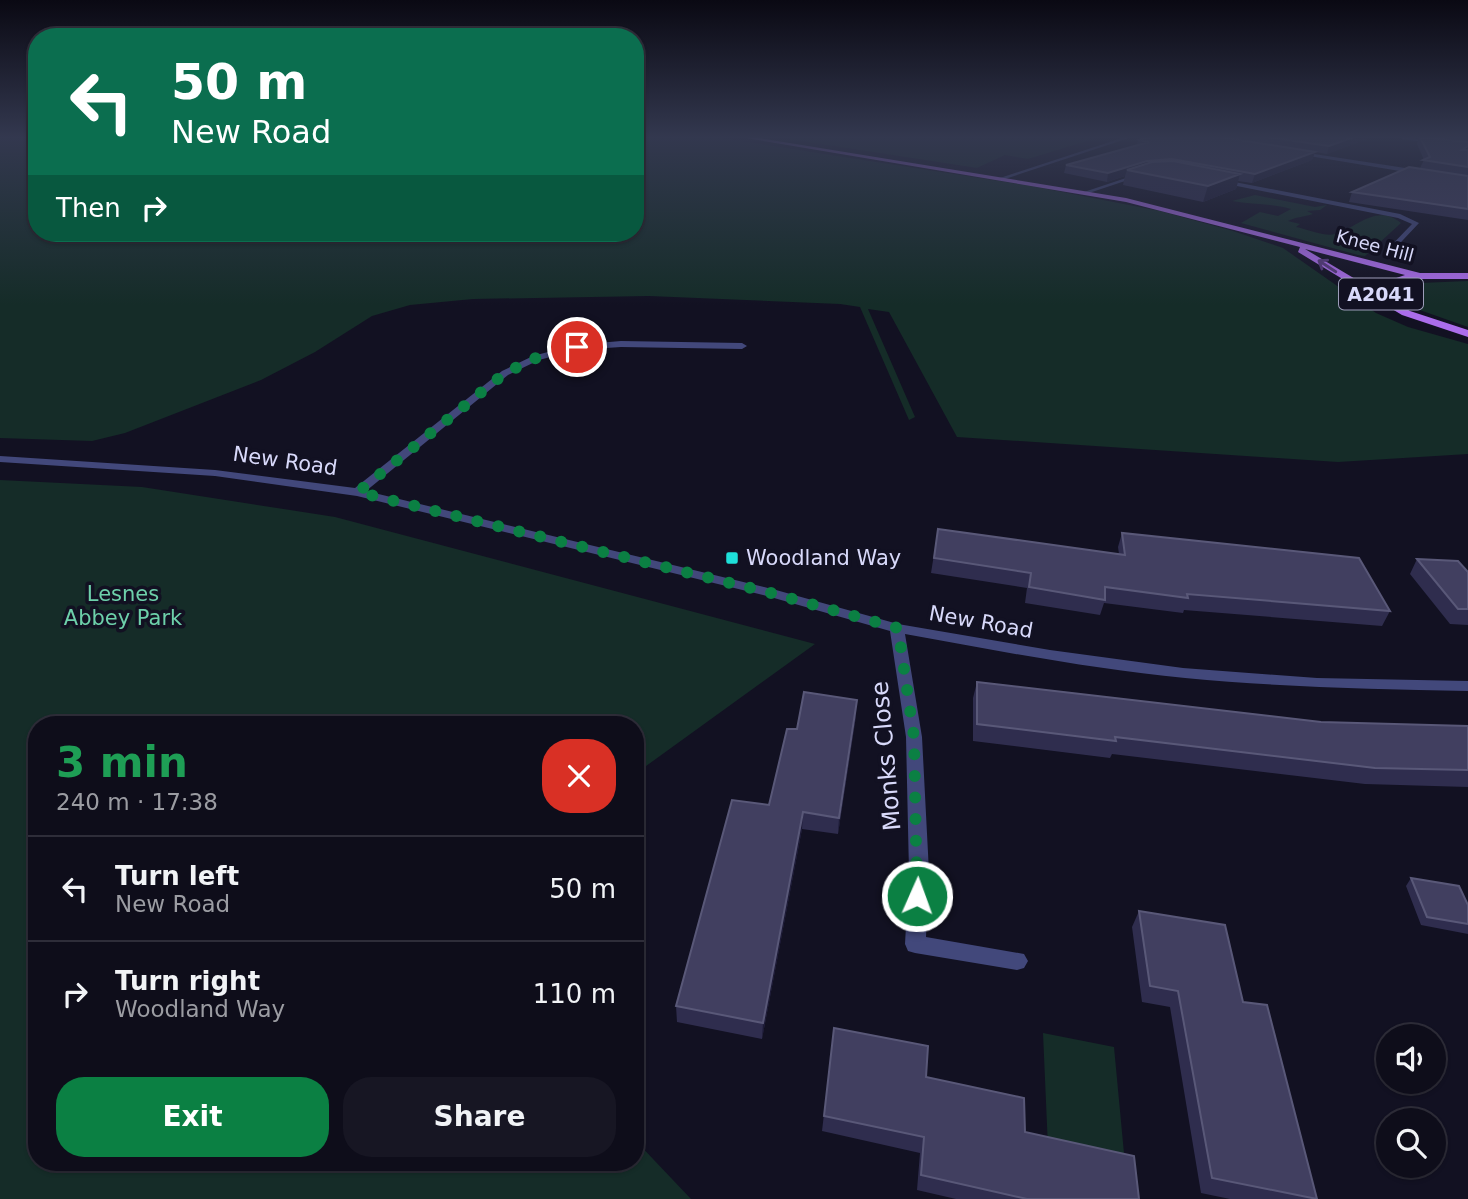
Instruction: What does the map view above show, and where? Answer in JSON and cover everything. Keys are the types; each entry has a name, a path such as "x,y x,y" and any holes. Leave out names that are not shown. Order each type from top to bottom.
{"main road":[{"name":"Knee Hill","path":"1091,193 1422,276"},
{"name":"Knee Hill","path":"1239,228 1301,250 1415,317 1468,334"},
{"name":"Knee Hill","path":"1385,301 1380,287 1389,281 1422,276 1468,276"}],"street":[{"path":"1278,193 1413,220 1417,225 1387,255"},
{"path":"358,492 505,373 536,358 577,347 621,344 743,346"},
{"name":"New Road","path":"0,459 215,473 358,492 771,593 898,628 1050,655 1183,673 1317,683 1468,687"},
{"name":"Monks Close","path":"898,628 914,737 919,872 915,944 1017,961"}],"green space":[{"path":"0,193 28,193 28,242 644,242 644,193 1067,193 1160,211 1283,248 1376,313 1408,327 1468,344 1468,454 1338,462 957,437 889,312 868,309 915,417 909,420 860,307 649,296 473,299 410,305 372,316 315,352 261,380 125,433 92,441 0,438"},
{"path":"1255,195 1315,207 1327,205 1320,210 1307,211 1313,214 1288,221 1300,224 1296,227 1321,234 1335,234 1376,216 1392,217 1401,223 1365,256 1358,255 1241,223 1260,212 1278,216 1291,209 1232,201"},
{"path":"1468,281 1468,327 1411,307 1400,296 1402,288 1420,283"},
{"name":"Lesnes Abbey Park","path":"0,480 142,487 335,517 815,644 644,768 644,716 28,716 28,1171 644,1171 644,1149 691,1199 0,1199"},
{"path":"1043,1033 1114,1047 1125,1164 1048,1148"}],"building":[{"path":"1359,193 1468,193 1468,209"},
{"path":"938,529 1125,555 1122,533 1359,558 1390,611 1187,594 1188,598 1105,587 1105,600 1029,587 1031,573 934,558"},
{"path":"1417,559 1458,561 1468,572 1468,609 1458,609"},
{"path":"977,682 1321,722 1468,726 1468,770 1375,768 1115,737 1116,741 977,724"},
{"path":"804,692 857,700 839,818 803,812 763,1023 676,1006 732,800 769,805 787,729 797,729"},
{"path":"1411,878 1459,886 1468,905 1468,924 1427,917"},
{"path":"1139,911 1225,925 1243,1002 1267,1005 1317,1199 1212,1178 1178,991 1150,986"},
{"path":"834,1028 928,1046 926,1077 1024,1098 1025,1132 1134,1156 1139,1199 1027,1199 921,1175 924,1137 824,1116"}],"place":[{"name":"Woodland Way","path":"732,558"}],"route":[{"path":"577,347 536,358 505,373 358,492 771,593 898,628 914,737 919,872 917,896"}]}
